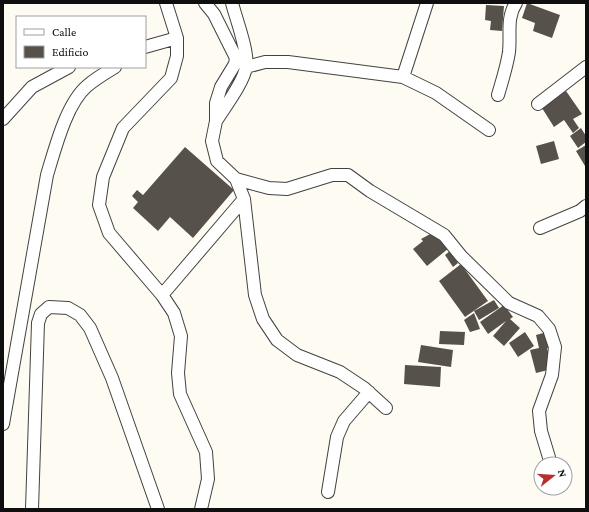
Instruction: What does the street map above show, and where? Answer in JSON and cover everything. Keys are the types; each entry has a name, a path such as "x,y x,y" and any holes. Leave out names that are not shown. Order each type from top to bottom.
{"street":[{"path":"166,3 177,38 177,56 171,78 123,128 103,177 99,205 109,233 162,295 174,313 181,336 178,373 180,394 206,452 208,479 201,509"},
{"path":"206,3 214,14 236,58 235,64 221,87 216,103 216,122 212,141 217,161 236,179 244,198 254,295 263,319 277,340 297,355 340,372 364,388 386,408"},
{"path":"216,122 237,88 246,67 245,52 232,3"},
{"path":"403,77 427,3"},
{"path":"498,95 509,54 509,19 516,3"},
{"path":"146,47 177,38"},
{"path":"246,67 265,62 288,62 403,77 436,93 489,130"},
{"path":"538,104 586,67"},
{"path":"3,119 32,87 67,68"},
{"path":"3,424 49,168 72,105 86,87 113,68"},
{"path":"236,179 269,188 287,189 332,175 348,175 370,191 444,235 461,256 509,303 538,316 549,329 555,347 552,375 539,411 541,431 549,456"},
{"path":"162,295 244,198"},
{"path":"540,228 580,211 586,206"},
{"path":"32,509 38,323 41,314 49,307 68,308 80,315 90,328 112,378 158,509"},
{"path":"328,492 337,438 344,421 369,392"}],"building":[{"path":"527,3 560,15 552,38 533,31 535,23 522,18"},
{"path":"486,5 504,6 502,31 490,30 491,21 485,20"},
{"path":"566,91 582,114 573,119 579,128 573,133 564,120 554,127 542,108"},
{"path":"581,128 586,136 586,142 578,148 570,136"},
{"path":"554,141 559,159 541,164 536,146"},
{"path":"586,145 586,165 585,166 576,151"},
{"path":"185,147 234,190 193,238 170,217 158,231 133,208 138,202 132,196 137,190 143,195"},
{"path":"432,233 449,248 427,266 413,249 423,241 421,239"},
{"path":"450,251 458,263 453,267 445,255"},
{"path":"461,264 488,301 465,317 439,281"},
{"path":"494,300 499,308 479,320 474,311"},
{"path":"504,305 513,317 510,319 520,328 504,346 493,336 506,321 488,334 480,322"},
{"path":"474,313 480,329 470,332 464,320"},
{"path":"440,331 465,332 464,345 439,344"},
{"path":"525,332 534,346 518,357 509,343"},
{"path":"547,332 553,347 547,348 552,369 536,373 530,350 539,348 536,335"},
{"path":"421,345 453,350 451,367 418,362"},
{"path":"405,365 441,367 440,387 404,384"}]}
